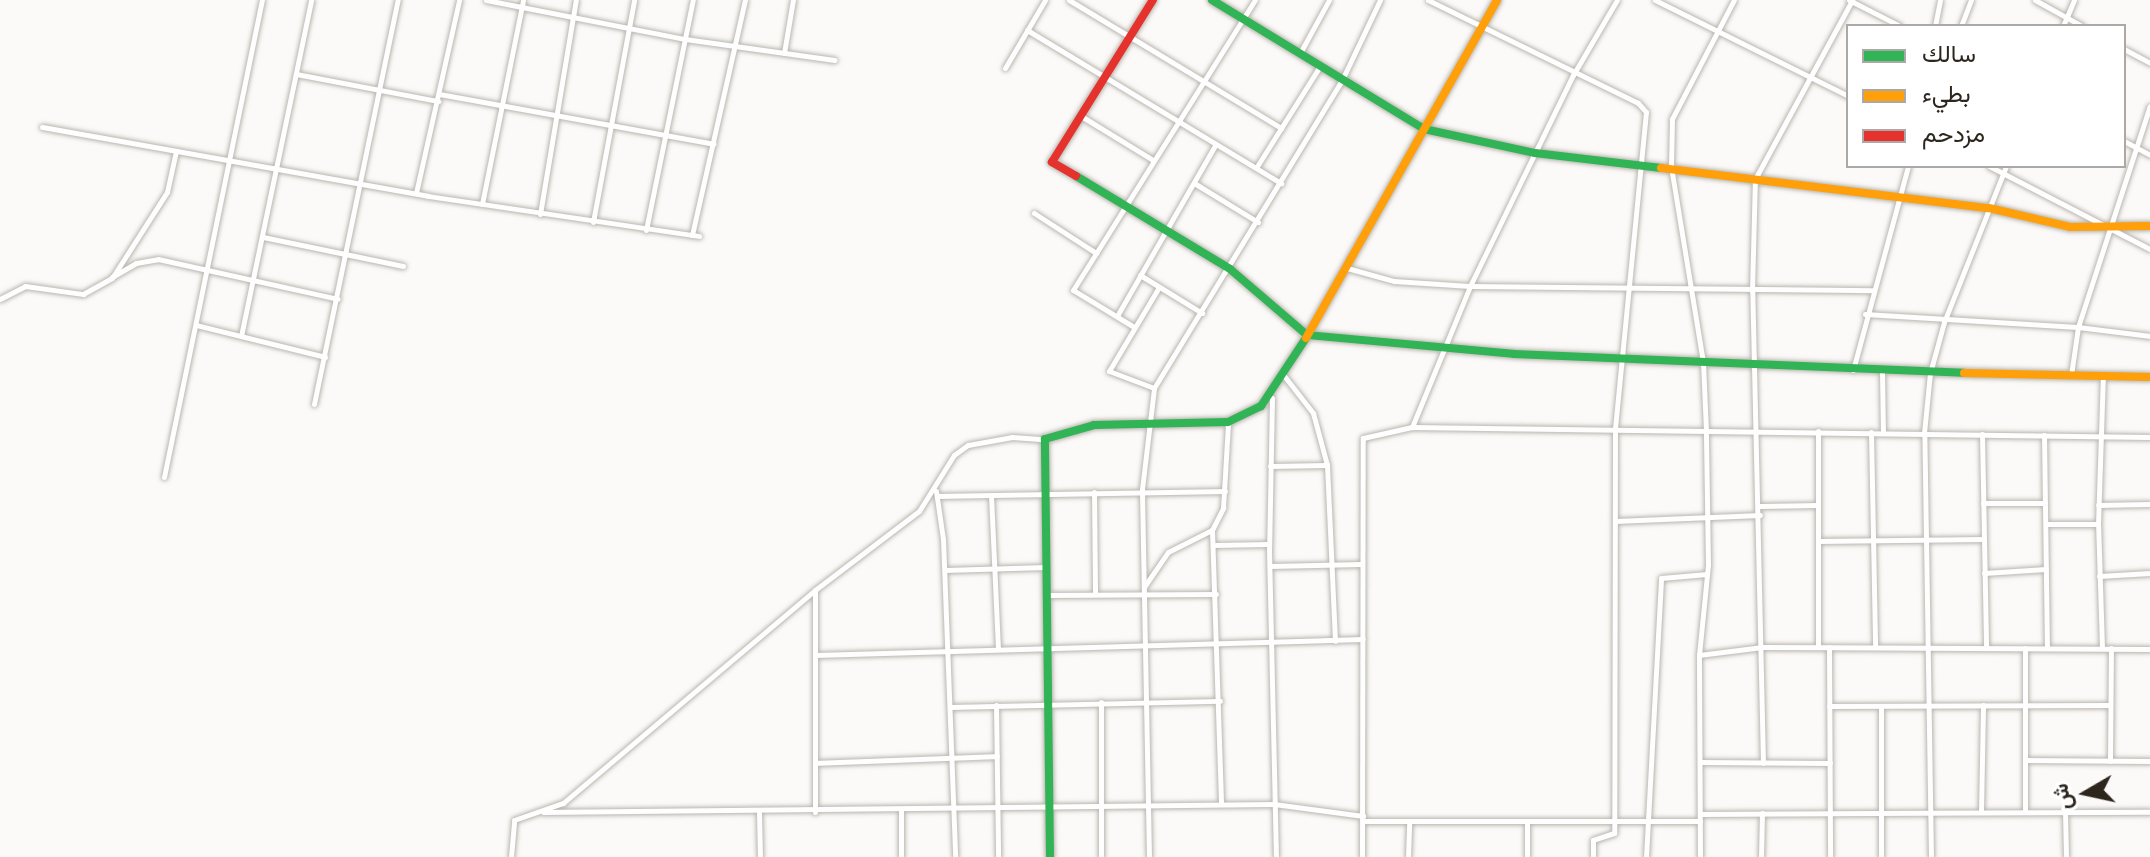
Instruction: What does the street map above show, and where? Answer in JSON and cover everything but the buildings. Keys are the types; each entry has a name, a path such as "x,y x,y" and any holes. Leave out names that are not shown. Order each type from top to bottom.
{"main road":[{"path":"1153,0 1052,162 1126,203 1230,269 1307,335 1441,351 1621,355 1930,373 2150,377"},
{"path":"1212,0 1424,129 1535,153 1671,167 1989,208 2070,227 2111,229 2150,226"},
{"path":"1050,857 1045,439 1094,425 1150,420 1228,422 1251,414 1272,395 1497,0"}],"street":[{"path":"164,477 262,0"},
{"path":"241,336 311,0"},
{"path":"314,404 348,254 398,0"},
{"path":"416,193 459,0"},
{"path":"486,0 685,39 835,60"},
{"path":"482,204 523,0"},
{"path":"540,214 576,0"},
{"path":"593,222 634,0"},
{"path":"646,231 693,0"},
{"path":"42,127 540,214 696,236 745,0"},
{"path":"784,53 793,0"},
{"path":"1005,68 1045,0"},
{"path":"1069,0 1281,128"},
{"path":"1134,327 1073,290 1255,0"},
{"path":"1300,53 1329,0"},
{"path":"1149,857 1142,491 1154,388 1230,269 1342,80 1380,0"},
{"path":"1428,0 1573,75 1638,103 1646,112 1615,430 1614,833 1593,840 1593,857"},
{"path":"1412,427 1470,286 1573,75 1617,0"},
{"path":"1655,0 1665,2 1717,32 1846,95"},
{"path":"1700,857 1699,655 1707,574 1706,431 1703,362 1671,167 1672,119 1734,0"},
{"path":"1935,24 1940,0"},
{"path":"1962,24 1971,0"},
{"path":"2035,0 2078,24"},
{"path":"2064,24 2074,0"},
{"path":"1763,763 1757,365 1752,291 1755,179 1851,1 1896,24"},
{"path":"1027,30 1281,183"},
{"path":"2126,50 2150,63"},
{"path":"1256,168 1320,66"},
{"path":"296,74 380,90 556,114 713,144"},
{"path":"2071,375 2078,327 2150,106"},
{"path":"1081,116 1153,160"},
{"path":"2126,142 2150,155"},
{"path":"1117,316 1216,144"},
{"path":"112,278 167,192 176,151"},
{"path":"1853,370 1865,314 1907,168"},
{"path":"1993,168 2150,249"},
{"path":"1931,857 1924,433 1930,373 1944,322 2005,168"},
{"path":"1194,183 1258,222"},
{"path":"1034,213 1096,253"},
{"path":"263,237 403,266"},
{"path":"0,299 21,286 83,294 151,259 338,299"},
{"path":"1346,267 1394,281 1470,286 1872,290"},
{"path":"1140,275 1202,313"},
{"path":"1154,388 1109,371 1159,287"},
{"path":"1865,314 1944,322 2078,327 2150,336"},
{"path":"196,325 325,357"},
{"path":"1882,371 1883,432"},
{"path":"1284,376 1313,413 1327,465 1335,641"},
{"path":"2102,648 2098,505 2103,376"},
{"path":"1272,395 1269,544 1274,646 1276,857"},
{"path":"1221,804 1219,646 1212,530 1225,491 1228,422"},
{"path":"1362,857 1363,438 1412,427 2150,437"},
{"path":"1818,431 1818,647"},
{"path":"1871,432 1875,647"},
{"path":"1982,434 1986,648"},
{"path":"2044,435 2047,648"},
{"path":"511,857 514,820 563,803 815,590 919,511 936,493 954,455 968,445 1012,437 1045,439"},
{"path":"1270,466 1327,465"},
{"path":"936,493 1225,491"},
{"path":"1094,492 1095,594"},
{"path":"936,493 945,570 955,857"},
{"path":"991,495 998,649"},
{"path":"1983,503 2045,503"},
{"path":"2098,505 2150,504"},
{"path":"1760,506 1818,505"},
{"path":"1615,521 1760,515"},
{"path":"2046,524 2098,524"},
{"path":"1143,591 1168,552 1212,530"},
{"path":"1818,541 1984,539"},
{"path":"1213,545 1269,544"},
{"path":"1270,566 1361,564"},
{"path":"945,570 1046,567"},
{"path":"1984,573 2046,569"},
{"path":"2099,576 2150,573"},
{"path":"1646,857 1661,578 1707,574"},
{"path":"815,590 815,812"},
{"path":"1046,595 1143,591 1216,594"},
{"path":"815,655 1047,646 1274,646 1363,639"},
{"path":"1699,655 1762,647 2150,649"},
{"path":"1829,647 1830,857"},
{"path":"2025,648 2025,812"},
{"path":"2110,761 2111,648"},
{"path":"950,707 1047,702 1220,701"},
{"path":"1101,702 1101,857"},
{"path":"996,705 998,857"},
{"path":"1981,812 1983,705"},
{"path":"1829,706 2110,705"},
{"path":"1881,706 1881,857"},
{"path":"815,763 997,756"},
{"path":"2025,760 2150,761"},
{"path":"1700,762 1830,763"},
{"path":"543,812 759,813 1274,804 1363,818 1409,821 1700,821"},
{"path":"901,810 901,857"},
{"path":"2065,812 2066,857"},
{"path":"1700,814 2150,812"},
{"path":"759,813 760,857"},
{"path":"1761,857 1762,813"},
{"path":"1408,857 1409,821"},
{"path":"1527,821 1527,857"}],"traffic: fast":[{"path":"1212,0 1424,129 1535,153 1661,168"},
{"path":"1076,176 1230,269 1307,335 1514,354 1964,373"},
{"path":"1050,857 1045,439 1094,425 1228,422 1261,406 1306,338"}],"traffic: slow":[{"path":"1306,338 1497,0"},
{"path":"1661,168 1989,208 2070,227 2150,226"},
{"path":"1964,373 2150,377"}],"traffic: jam":[{"path":"1076,176 1052,162 1153,0"}]}
